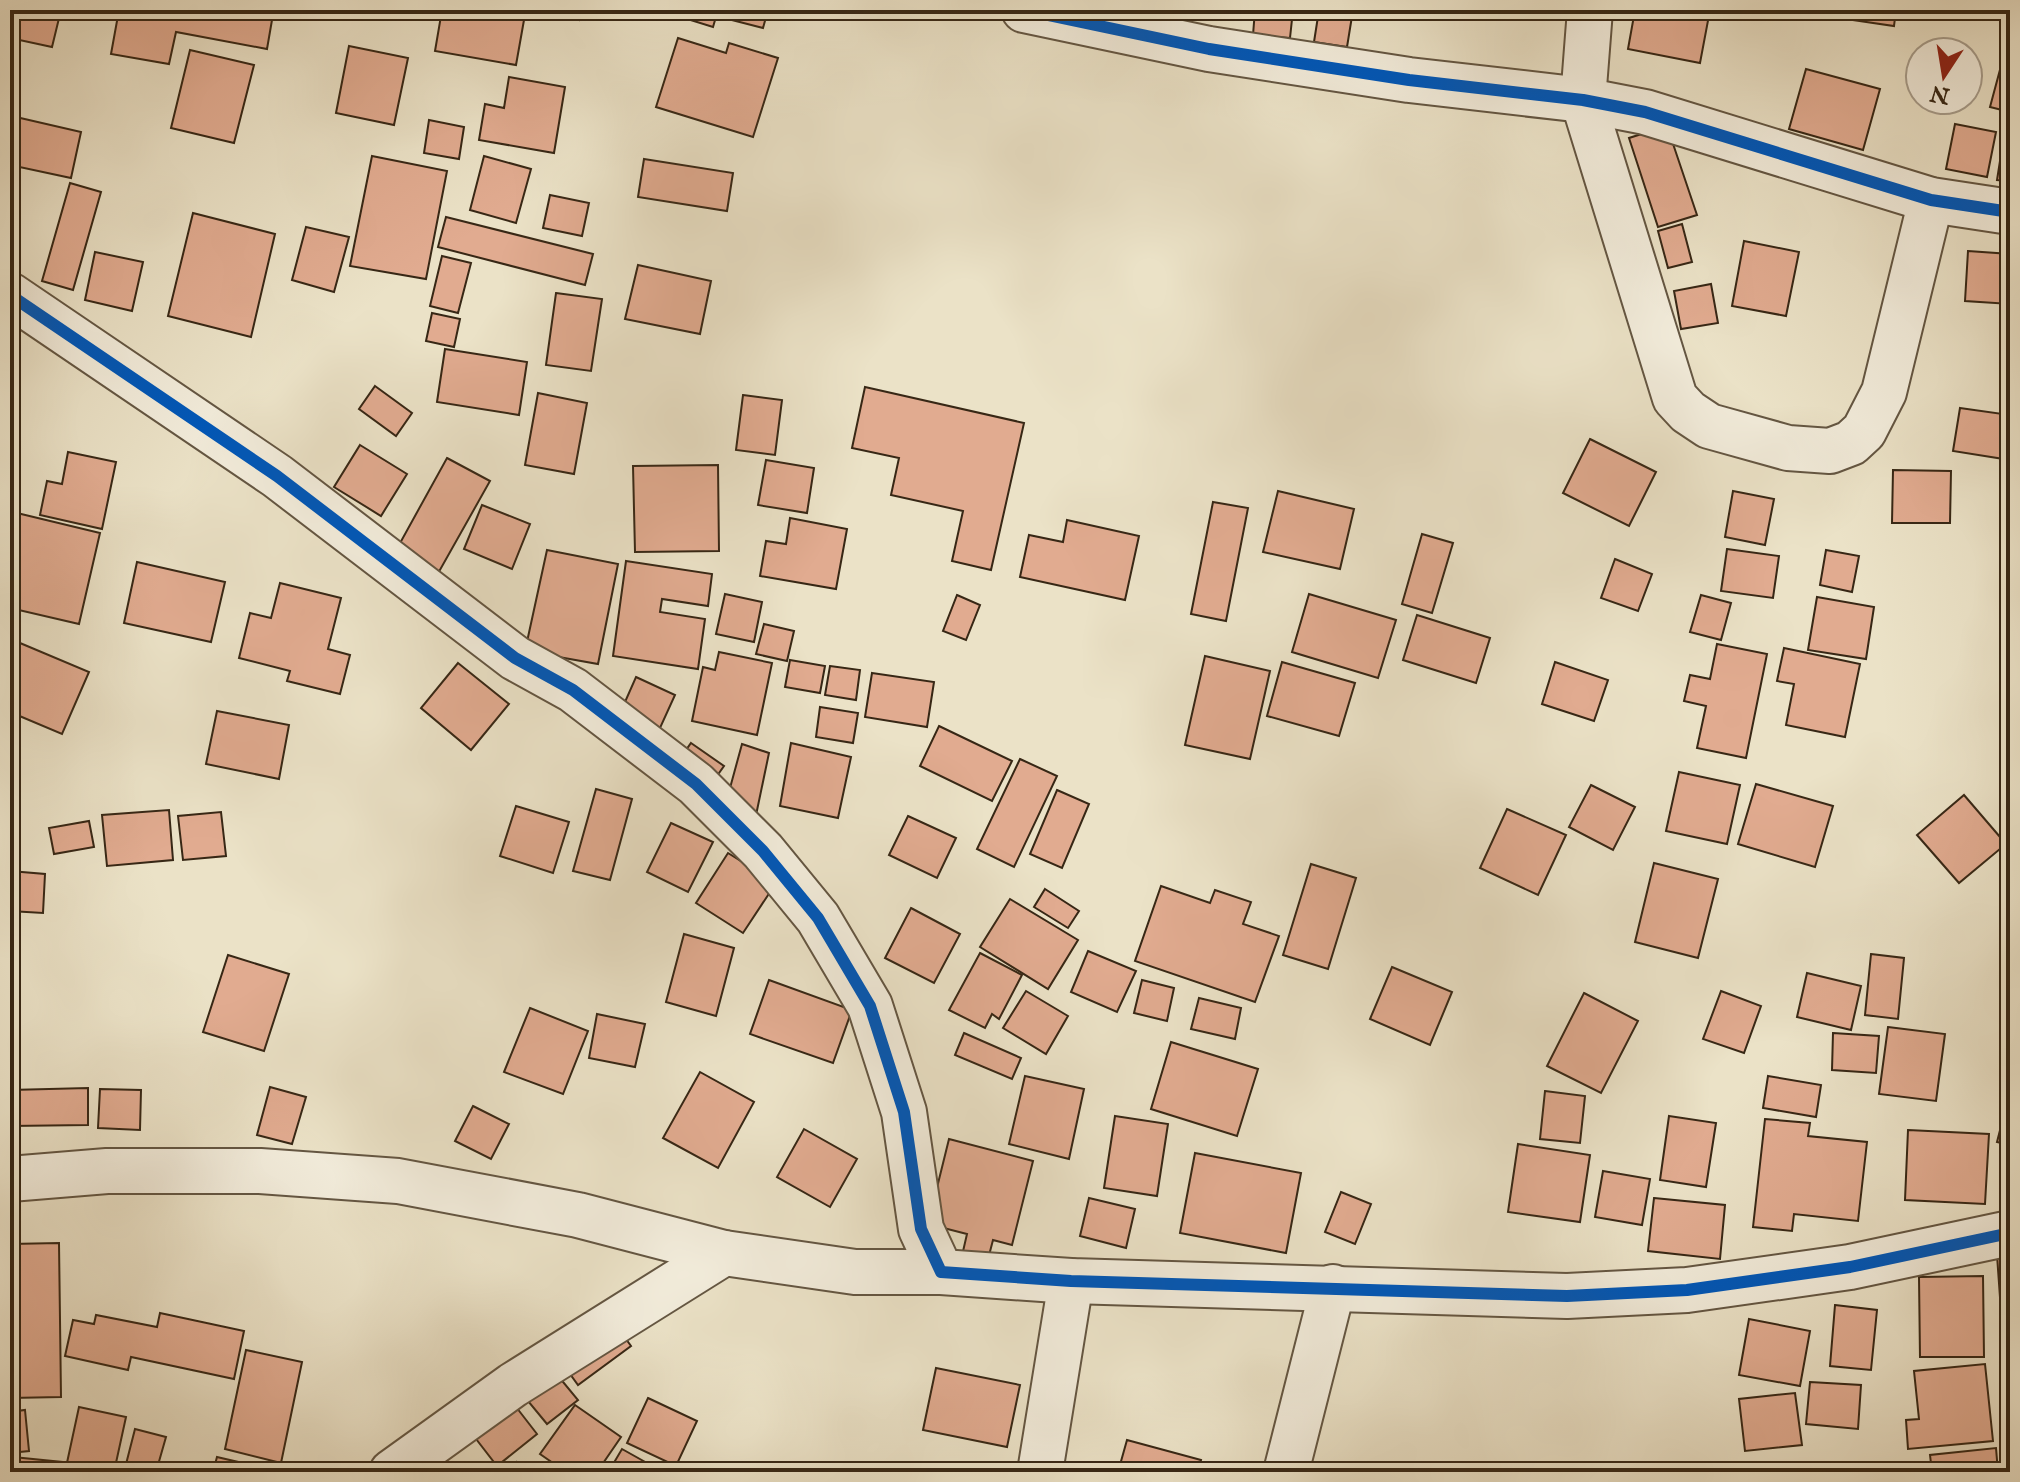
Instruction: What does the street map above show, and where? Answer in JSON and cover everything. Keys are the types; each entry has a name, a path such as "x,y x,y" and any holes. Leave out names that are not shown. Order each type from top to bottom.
{"street":[{"path":"1024,10 1209,49 1409,80 1583,100 1645,112 1931,200 2010,212"},
{"path":"1590,10 1583,100 1675,398 1688,412 1709,426 1788,448 1830,451 1851,443 1864,431 1884,392 1931,200"},
{"path":"10,295 277,476 515,658 573,690 696,784 763,851 818,918 870,1006 904,1112 921,1229 941,1272"},
{"path":"10,1179 107,1171 260,1171 398,1181 578,1215 724,1253 855,1272 941,1272 1071,1281 1567,1296 1687,1290 1850,1267 2010,1233"},
{"path":"392,1472 513,1385 724,1253"},
{"path":"1040,1472 1071,1281"},
{"path":"1286,1472 1333,1287"}],"building":[{"path":"10,10 61,10 52,47 10,38"},
{"path":"119,10 219,10 272,20 267,49 176,32 169,64 111,54"},
{"path":"442,10 524,20 516,65 435,51"},
{"path":"534,10 581,10 579,20"},
{"path":"668,10 718,10 713,27 668,13"},
{"path":"731,10 768,10 763,28 728,19"},
{"path":"1255,10 1293,10 1290,38 1253,35"},
{"path":"1319,10 1353,10 1347,47 1314,42"},
{"path":"1635,10 1710,10 1700,63 1628,49"},
{"path":"1826,10 1896,10 1894,26 1825,16"},
{"path":"2010,31 2010,57 2002,54"},
{"path":"678,38 726,53 729,43 778,58 753,137 656,107"},
{"path":"349,46 408,58 394,125 336,113"},
{"path":"190,50 254,65 234,143 171,128"},
{"path":"2001,66 2010,68 2010,112 1990,107"},
{"path":"1806,69 1880,89 1863,150 1789,129"},
{"path":"509,77 565,87 554,153 479,140 485,104 504,108"},
{"path":"16,117 81,132 71,178 10,165 10,142"},
{"path":"429,120 464,127 459,159 424,153"},
{"path":"1955,124 1996,132 1987,177 1946,169"},
{"path":"1667,126 1697,215 1658,227 1629,138"},
{"path":"2003,142 2010,143 2010,181 1997,180"},
{"path":"372,156 447,171 426,279 350,266"},
{"path":"484,156 531,169 516,223 470,210"},
{"path":"644,159 733,173 727,211 638,197"},
{"path":"70,183 101,192 73,290 42,281"},
{"path":"550,195 589,203 582,236 543,228"},
{"path":"193,213 275,234 251,337 168,316"},
{"path":"446,217 593,254 585,285 438,247"},
{"path":"1682,224 1692,262 1668,268 1658,231"},
{"path":"306,227 349,237 334,292 292,280"},
{"path":"1744,241 1799,252 1786,316 1732,306"},
{"path":"1968,251 2010,254 2010,304 1965,301"},
{"path":"95,252 143,262 132,311 85,300"},
{"path":"442,256 471,263 458,313 430,306"},
{"path":"638,265 711,281 700,334 625,319"},
{"path":"1711,284 1718,323 1681,329 1674,291"},
{"path":"556,293 602,299 591,371 546,365"},
{"path":"432,313 460,319 454,347 426,341"},
{"path":"10,332 18,336 10,357"},
{"path":"445,349 527,362 519,415 437,402"},
{"path":"375,386 412,413 396,436 359,409"},
{"path":"865,387 1024,423 991,570 952,561 963,511 891,495 899,458 852,448"},
{"path":"538,393 587,403 574,474 525,465"},
{"path":"743,395 782,400 775,455 736,450"},
{"path":"1960,408 2010,415 2010,460 1953,451"},
{"path":"1590,439 1656,472 1629,526 1563,493"},
{"path":"360,445 407,474 381,516 334,487"},
{"path":"68,452 116,462 102,529 40,515 47,481 62,484"},
{"path":"447,458 490,481 436,577 394,554"},
{"path":"766,460 814,468 807,513 758,505"},
{"path":"718,465 719,551 635,552 633,466"},
{"path":"1893,470 1951,471 1950,523 1892,523"},
{"path":"1278,491 1354,509 1340,569 1263,552"},
{"path":"1733,491 1774,499 1765,545 1725,537"},
{"path":"1213,502 1248,508 1226,621 1191,614"},
{"path":"482,505 530,524 512,569 464,549"},
{"path":"17,513 100,533 79,624 10,608 10,542"},
{"path":"790,518 847,529 836,589 760,576 766,541 786,544"},
{"path":"1067,520 1139,536 1125,600 1020,577 1029,535 1063,542"},
{"path":"1422,534 1453,543 1432,613 1402,604"},
{"path":"1727,549 1779,556 1773,598 1721,591"},
{"path":"547,550 618,564 598,664 525,651"},
{"path":"1826,550 1859,556 1852,592 1820,585"},
{"path":"1615,559 1652,574 1638,611 1601,598"},
{"path":"626,561 712,574 708,606 662,599 660,612 705,619 698,669 613,656"},
{"path":"137,562 225,582 211,642 124,623"},
{"path":"280,583 341,598 328,649 350,655 340,694 287,681 290,671 239,658 250,613 271,618"},
{"path":"725,594 762,602 754,642 716,634"},
{"path":"1309,594 1396,620 1378,678 1292,652"},
{"path":"957,595 980,605 966,640 943,631"},
{"path":"1701,595 1731,603 1721,640 1690,632"},
{"path":"1817,597 1874,607 1866,659 1808,650"},
{"path":"1417,615 1490,638 1476,683 1403,660"},
{"path":"764,624 794,631 787,661 756,654"},
{"path":"20,643 89,672 62,734 10,712 10,650 15,652"},
{"path":"1717,644 1767,654 1746,758 1697,748 1706,706 1684,701 1690,675 1710,679"},
{"path":"1784,648 1860,664 1845,737 1786,725 1794,684 1777,681"},
{"path":"719,652 772,663 757,735 692,721 703,667 715,670"},
{"path":"1205,656 1270,671 1250,759 1185,745"},
{"path":"790,660 825,666 820,693 785,687"},
{"path":"1282,662 1355,683 1339,736 1267,716"},
{"path":"1555,662 1608,680 1594,721 1542,704"},
{"path":"458,663 509,704 471,750 421,708"},
{"path":"830,666 860,670 856,700 825,695"},
{"path":"872,673 934,682 927,727 865,717"},
{"path":"636,677 675,695 660,728 621,711"},
{"path":"820,707 858,713 853,743 816,737"},
{"path":"217,711 289,725 279,779 206,764"},
{"path":"939,726 1012,761 992,801 920,766"},
{"path":"691,743 724,766 714,780 681,757"},
{"path":"791,743 851,757 838,818 780,806"},
{"path":"742,744 769,753 755,820 727,799"},
{"path":"1020,759 1057,776 1014,867 977,849"},
{"path":"1679,772 1740,785 1727,844 1666,831"},
{"path":"1756,784 1833,806 1815,867 1738,844"},
{"path":"1591,785 1635,807 1613,850 1569,827"},
{"path":"596,789 632,799 610,880 573,871"},
{"path":"1057,790 1089,804 1062,868 1030,854"},
{"path":"1964,795 2006,844 1959,883 1917,835"},
{"path":"516,806 569,822 553,873 500,856"},
{"path":"1507,809 1566,835 1538,895 1480,868"},
{"path":"169,810 173,860 107,866 102,815"},
{"path":"221,812 226,856 183,860 178,816"},
{"path":"908,816 956,838 937,878 889,855"},
{"path":"89,821 94,847 54,854 49,828"},
{"path":"671,823 713,842 688,892 647,872"},
{"path":"728,853 776,883 743,933 696,903"},
{"path":"1654,863 1718,879 1698,958 1635,942"},
{"path":"1311,864 1356,878 1328,969 1283,955"},
{"path":"10,871 45,874 43,913 10,911"},
{"path":"1161,886 1210,903 1215,890 1251,902 1243,924 1279,936 1255,1002 1135,961"},
{"path":"1045,889 1079,911 1068,928 1034,907"},
{"path":"1010,899 1078,940 1048,989 980,947"},
{"path":"911,908 960,934 934,983 885,958"},
{"path":"684,934 734,948 716,1016 666,1002"},
{"path":"1088,951 1136,971 1117,1012 1071,992"},
{"path":"980,953 1022,975 999,1019 992,1014 985,1028 949,1010"},
{"path":"1871,954 1904,958 1898,1019 1865,1015"},
{"path":"228,955 289,974 264,1051 203,1032"},
{"path":"1392,967 1452,992 1430,1045 1370,1019"},
{"path":"1807,973 1861,986 1851,1030 1797,1017"},
{"path":"769,980 852,1010 833,1063 750,1034"},
{"path":"1142,980 1174,988 1167,1021 1134,1013"},
{"path":"1026,991 1068,1016 1046,1054 1003,1028"},
{"path":"1721,991 1761,1006 1744,1053 1703,1039"},
{"path":"1584,993 1638,1021 1601,1093 1547,1066"},
{"path":"1199,998 1241,1008 1235,1039 1191,1029"},
{"path":"530,1008 588,1031 563,1094 504,1072"},
{"path":"597,1014 645,1024 635,1067 589,1058"},
{"path":"1888,1027 1945,1034 1936,1101 1879,1094"},
{"path":"964,1033 1021,1058 1012,1079 955,1055"},
{"path":"1833,1033 1879,1036 1876,1073 1832,1070"},
{"path":"1171,1042 1258,1069 1237,1136 1151,1109"},
{"path":"700,1072 754,1102 718,1168 663,1138"},
{"path":"1025,1076 1084,1089 1069,1159 1009,1144"},
{"path":"1768,1076 1821,1085 1816,1117 1763,1108"},
{"path":"270,1087 306,1097 292,1144 257,1135"},
{"path":"88,1088 88,1125 10,1126 10,1090"},
{"path":"100,1089 141,1090 140,1130 98,1128"},
{"path":"1545,1091 1585,1096 1580,1143 1540,1139"},
{"path":"2010,1091 2010,1145 1997,1142"},
{"path":"473,1106 509,1124 491,1159 455,1141"},
{"path":"1115,1116 1168,1124 1157,1196 1104,1188"},
{"path":"1669,1116 1716,1123 1706,1187 1660,1180"},
{"path":"1765,1119 1810,1123 1808,1136 1867,1142 1858,1221 1794,1214 1792,1231 1753,1227"},
{"path":"804,1129 857,1159 830,1207 777,1177"},
{"path":"1908,1130 1989,1134 1985,1204 1905,1200"},
{"path":"949,1139 1033,1161 1012,1245 993,1240 986,1267 961,1260 967,1234 928,1224"},
{"path":"1518,1144 1590,1155 1580,1222 1508,1212"},
{"path":"1195,1153 1301,1173 1286,1253 1180,1233"},
{"path":"1603,1171 1650,1179 1642,1225 1595,1217"},
{"path":"1341,1192 1371,1204 1355,1244 1325,1232"},
{"path":"1089,1198 1135,1209 1126,1248 1080,1236"},
{"path":"1654,1198 1725,1205 1720,1259 1648,1251"},
{"path":"59,1243 61,1397 10,1398 10,1244"},
{"path":"2010,1254 2010,1382 2006,1382 1997,1255"},
{"path":"1983,1276 1984,1357 1920,1357 1919,1277"},
{"path":"1835,1305 1877,1310 1871,1370 1830,1366"},
{"path":"160,1313 244,1331 234,1379 131,1357 128,1370 65,1356 73,1320 94,1324 96,1315 157,1327"},
{"path":"1749,1319 1810,1331 1800,1386 1739,1375"},
{"path":"618,1328 631,1346 578,1385 565,1367"},
{"path":"246,1350 302,1362 281,1463 225,1449"},
{"path":"1985,1364 1993,1441 1908,1449 1906,1420 1919,1419 1914,1371"},
{"path":"936,1368 1020,1385 1007,1447 923,1430"},
{"path":"554,1371 578,1400 547,1424 523,1395"},
{"path":"1810,1382 1861,1385 1858,1429 1806,1424"},
{"path":"1795,1393 1802,1445 1745,1451 1739,1399"},
{"path":"648,1398 697,1421 676,1466 627,1443"},
{"path":"513,1403 537,1434 497,1466 473,1435"},
{"path":"575,1405 621,1437 597,1472 566,1472 540,1454"},
{"path":"79,1407 126,1417 114,1472 65,1472"},
{"path":"25,1410 29,1451 10,1453 10,1412"},
{"path":"135,1429 166,1437 156,1472 124,1472"},
{"path":"1127,1440 1201,1460 1198,1472 1118,1472"},
{"path":"1996,1448 1998,1472 1932,1472 1930,1455"},
{"path":"622,1449 663,1472 603,1472 608,1464 612,1466"},
{"path":"13,1457 62,1462 61,1472 11,1472"},
{"path":"217,1457 264,1468 263,1472 213,1472"},
{"path":"517,1462 534,1472 512,1472"}],"cycle path":[{"path":"1024,10 1209,49 1409,80 1583,100 1645,112 1931,200 2010,212"},
{"path":"10,295 277,476 515,658 573,690 696,784 763,851 818,918 870,1006 904,1112 921,1229 941,1272 1071,1281 1567,1296 1687,1290 1850,1267 2010,1233"}]}
